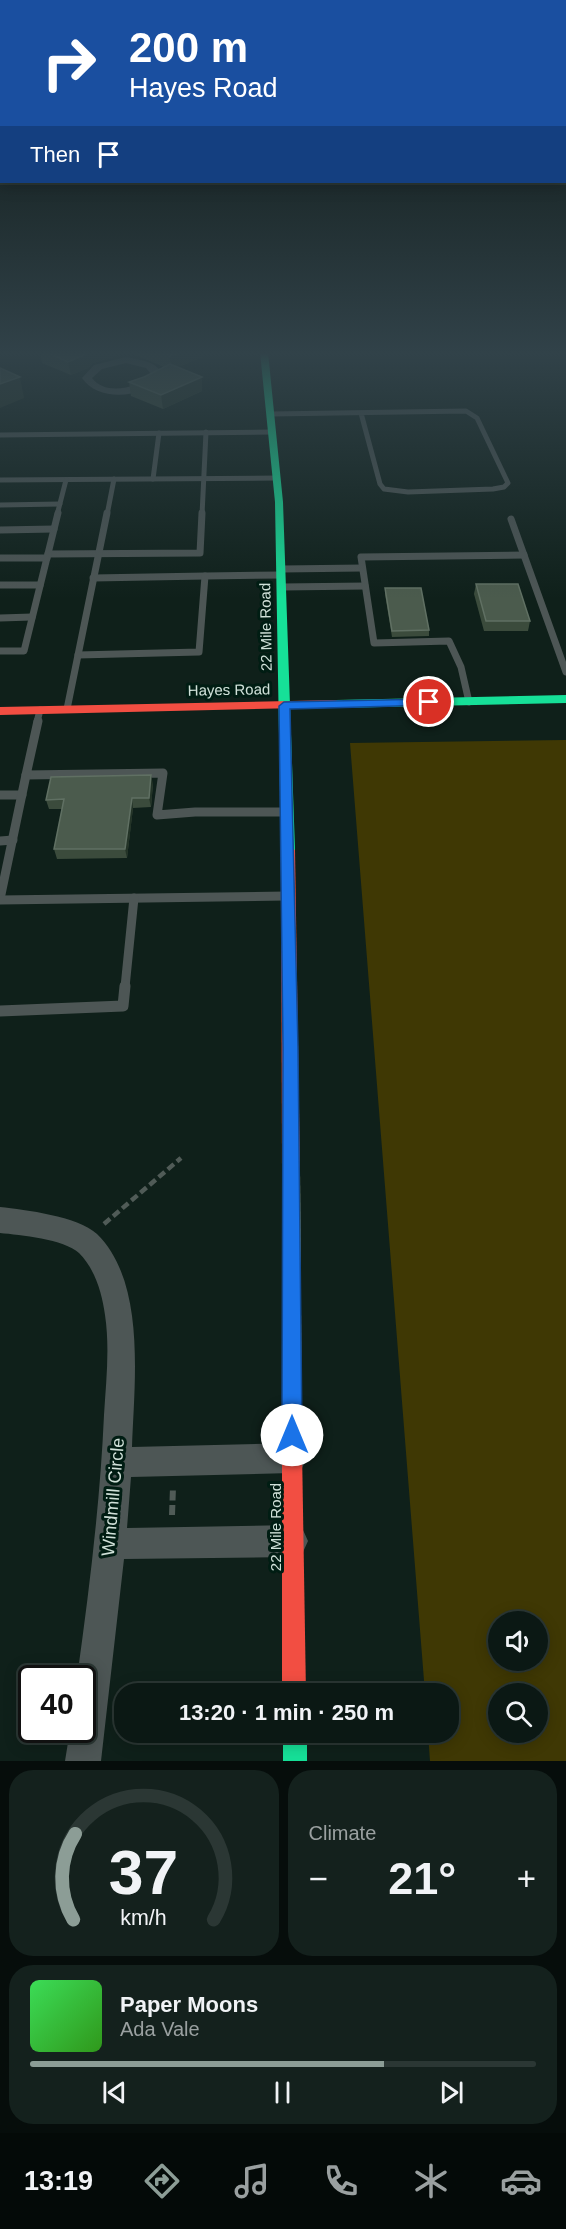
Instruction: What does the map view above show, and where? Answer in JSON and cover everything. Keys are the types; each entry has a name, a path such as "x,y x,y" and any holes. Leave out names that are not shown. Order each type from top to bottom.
{"street":[{"name":"22 Mile Road","path":"272,434 282,577 289,896 294,1683"},
{"name":"Hayes Road","path":"0,711 566,699"},
{"path":"0,1220 26,1221 85,1241"},
{"name":"Windmill Circle","path":"83,1761 118,1462 121,1355 117,1303 101,1262 85,1241"},
{"path":"118,1462 292,1458"},
{"path":"110,1544 292,1540"},
{"path":"295,1743 295,1761"}],"lane":[{"path":"0,435 65,434"},
{"path":"153,479 159,434"},
{"path":"0,558 200,553 206,434"},
{"path":"367,434 380,484 384,489 408,492 504,487 508,483 483,434"},
{"path":"0,480 277,478"},
{"path":"67,710 114,479"},
{"path":"0,651 24,651 66,480"},
{"path":"0,505 60,504"},
{"path":"511,519 566,672"},
{"path":"0,530 54,529"},
{"path":"469,702 461,666 449,641 374,643 361,557 524,555"},
{"path":"282,577 363,568"},
{"path":"78,655 199,652 205,576"},
{"path":"93,578 282,577 365,586"},
{"path":"0,585 40,585"},
{"path":"0,618 32,617"},
{"path":"40,710 0,900 289,896"},
{"path":"26,775 163,773 158,815 195,812 286,812"},
{"path":"0,795 22,795"},
{"path":"0,840 12,840"},
{"path":"0,1011 123,1006 134,898"}],"path":[{"path":"85,1241 181,1158"},
{"path":"171,1519 174,1480"}],"shaded area":[{"path":"566,740 566,1761 430,1761 429,1743 459,1743 459,1683 424,1683 350,743"}],"building":[{"path":"476,584 518,584 530,621 486,621"},
{"path":"385,588 421,588 429,630 392,631"},
{"path":"151,775 149,798 132,798 125,849 54,849 64,799 46,800 51,777"}],"traffic: fast":[{"path":"272,434 279,502 288,850"},
{"path":"336,704 566,699"},
{"path":"295,1743 295,1761"}],"traffic: slow":[{"path":"291,1172 292,1449"}],"traffic: jam":[{"path":"0,711 336,704"},
{"path":"288,850 291,1172"},
{"path":"292,1449 294,1683"}],"route":[{"path":"292,1435 291,1048 284,706 429,702"}]}
